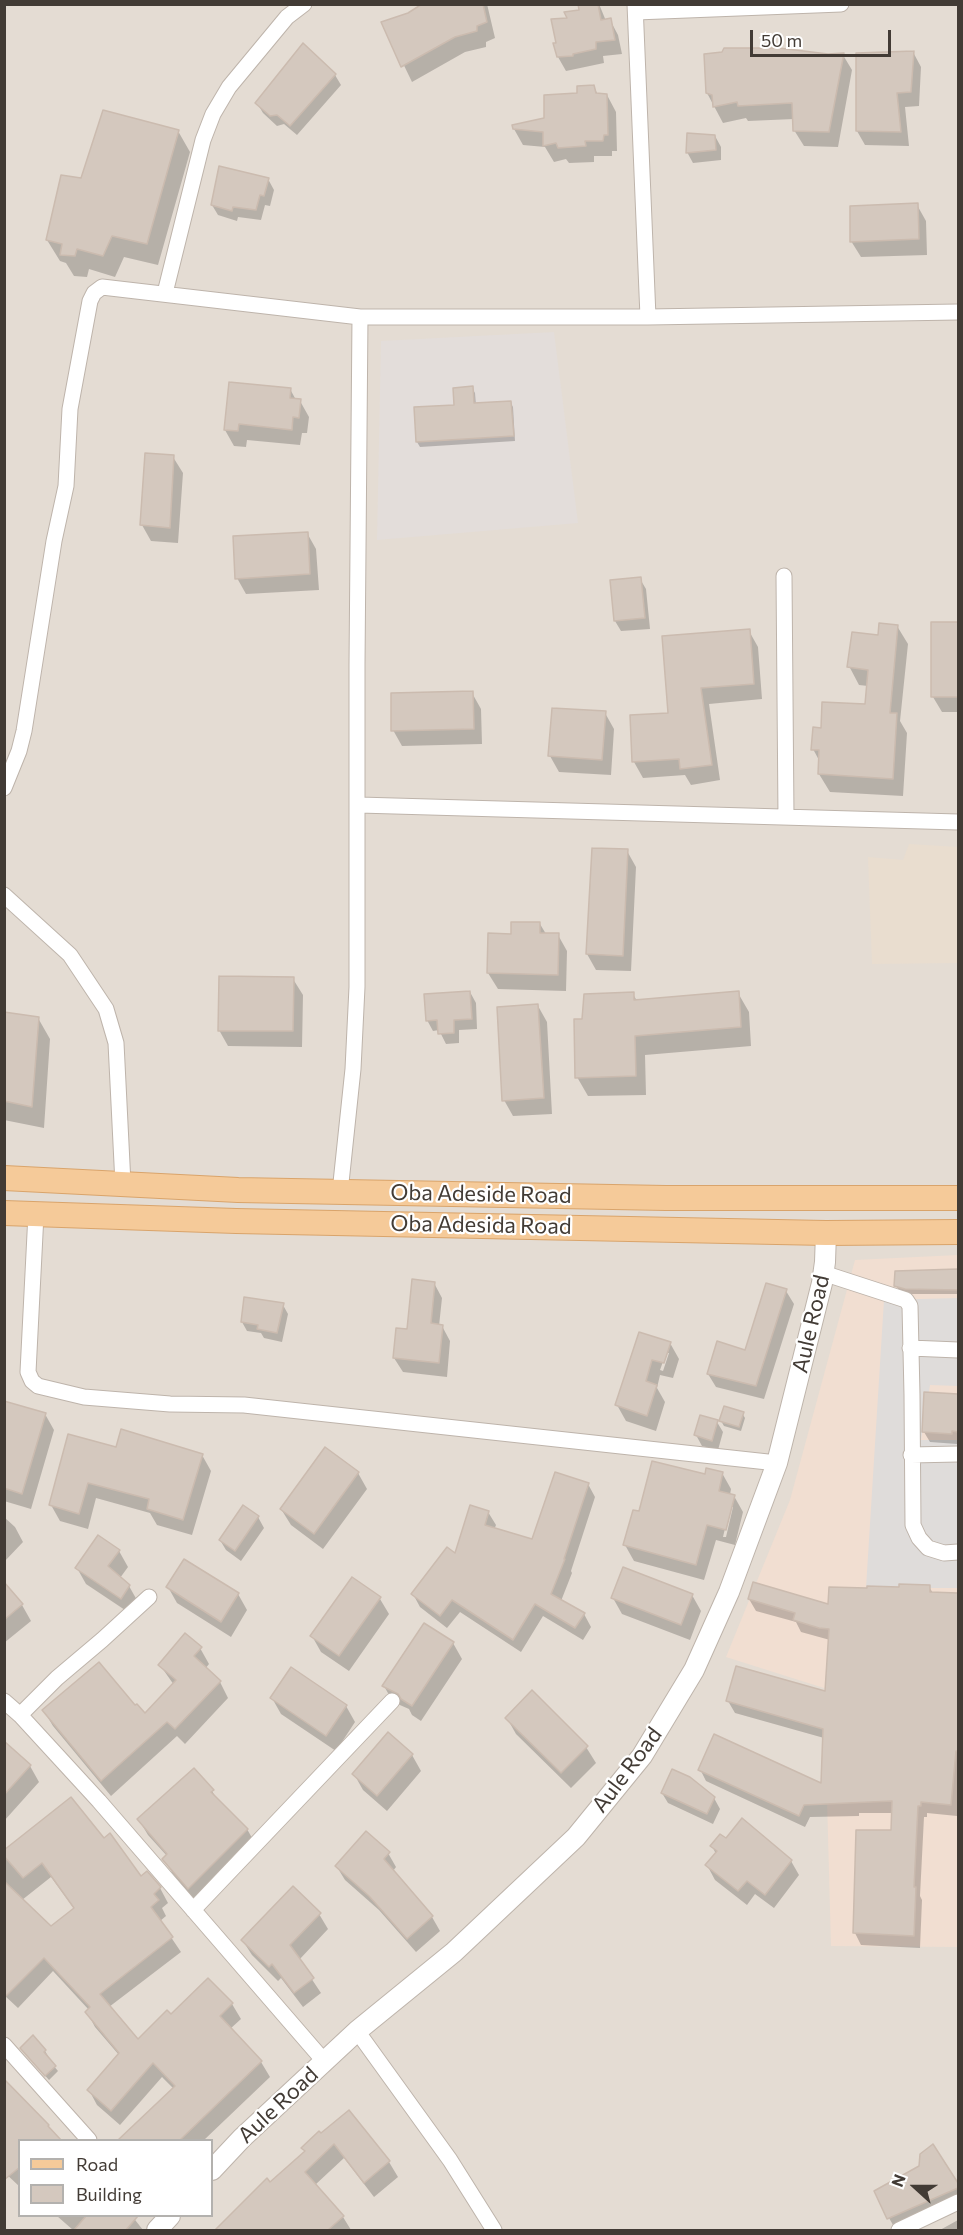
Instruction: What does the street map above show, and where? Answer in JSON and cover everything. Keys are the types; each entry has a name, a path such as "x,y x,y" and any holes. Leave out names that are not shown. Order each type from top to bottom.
{"main road":[{"name":"Oba Adeside Road","path":"4,1178 238,1190 677,1198 958,1198"},
{"name":"Oba Adesida Road","path":"4,1213 236,1221 826,1233 958,1232"}],"street":[{"path":"165,293 203,140 213,114 229,87 287,17 304,4"},
{"path":"648,316 635,8 841,4"},
{"path":"4,788 19,751 24,730 54,541 66,486 70,409 90,301 94,293 102,287 360,317 958,312"},
{"path":"340,1192 353,1069 357,987 360,317"},
{"path":"784,576 786,817"},
{"path":"359,805 958,822"},
{"path":"4,895 70,955 105,1009 116,1044 123,1184"},
{"path":"36,1214 28,1372 32,1381 38,1386 84,1397 170,1404 244,1405 777,1463"},
{"name":"Aule Road","path":"213,2169 242,2138 324,2061 454,1952 576,1837 642,1756 694,1670 729,1592 777,1463 823,1273 826,1233"},
{"path":"823,1273 906,1300 910,1306 913,1525 919,1538 928,1548 944,1553 958,1552"},
{"path":"910,1348 958,1350"},
{"path":"911,1455 958,1454"},
{"path":"20,1715 57,1678 149,1597"},
{"path":"4,1701 20,1715 99,1801 324,2061"},
{"path":"193,1910 392,1701"},
{"path":"357,2031 450,2160 494,2230"},
{"path":"4,2045 88,2139"},
{"path":"899,2230 958,2202"}],"shaded area":[{"path":"5,5 958,5 958,2230 5,2230"},
{"path":"554,332 578,523 377,540 381,341"},
{"path":"909,844 958,847 958,963 872,964 868,857 903,860"},
{"path":"958,1255 958,1947 831,1946 824,1688 726,1657 790,1500 855,1260"},
{"path":"958,1298 958,1386 930,1385 921,1440 958,1440 958,1588 866,1588 884,1300"}],"building":[{"path":"422,4 483,4 487,22 477,26 477,31 455,37 401,67 381,22 408,13"},
{"path":"578,4 598,4 601,20 611,18 615,40 596,42 596,49 573,54 573,56 557,57 551,19 567,18 564,12 579,10"},
{"path":"303,43 336,74 290,126 277,115 270,116 255,103"},
{"path":"724,48 779,48 828,54 844,53 829,132 793,131 792,103 738,106 737,102 713,107 712,95 706,93 704,54 722,52"},
{"path":"914,51 911,92 897,93 901,132 856,131 856,53"},
{"path":"594,85 596,93 607,94 608,135 604,135 603,141 585,141 586,146 558,148 556,143 543,146 543,132 513,129 512,125 544,118 544,95 577,93 577,86"},
{"path":"103,110 179,130 147,244 112,236 103,256 77,249 75,256 60,255 62,244 46,240 61,175 81,178"},
{"path":"687,133 715,135 716,150 686,153"},
{"path":"219,166 269,178 264,196 260,195 256,210 233,207 232,211 211,205"},
{"path":"918,203 919,239 850,242 850,206"},
{"path":"229,382 291,388 290,398 301,399 299,418 293,417 292,430 239,424 238,431 224,430"},
{"path":"473,386 474,403 511,401 514,436 416,442 414,407 454,405 453,388"},
{"path":"145,453 174,455 170,528 140,525"},
{"path":"308,532 310,574 235,579 233,536"},
{"path":"641,577 645,618 614,621 610,580"},
{"path":"931,622 958,622 958,697 931,697"},
{"path":"879,623 898,625 890,713 897,713 893,779 818,774 819,750 811,750 813,727 821,728 822,702 865,704 868,670 847,667 852,632 878,635"},
{"path":"750,629 754,684 701,688 712,765 680,769 679,759 632,762 630,715 668,713 662,636"},
{"path":"473,691 474,729 391,731 391,693"},
{"path":"552,708 606,711 602,760 548,756"},
{"path":"592,848 628,849 623,956 586,954"},
{"path":"511,922 540,922 540,933 559,933 558,975 487,973 488,933 511,934"},
{"path":"219,976 294,977 293,1031 218,1031"},
{"path":"470,991 472,1019 454,1020 454,1033 438,1034 437,1020 426,1021 424,994"},
{"path":"739,991 741,1027 635,1036 636,1076 575,1078 574,1019 582,1019 584,994 634,992 634,1000"},
{"path":"538,1004 544,1098 502,1101 497,1007"},
{"path":"4,1012 39,1017 32,1107 4,1101"},
{"path":"958,1269 958,1290 905,1289 894,1286 895,1271"},
{"path":"412,1279 435,1282 431,1323 443,1325 439,1363 393,1358 396,1328 407,1329"},
{"path":"766,1283 787,1289 756,1386 707,1374 717,1341 745,1350"},
{"path":"244,1297 284,1303 277,1333 257,1329 258,1325 241,1322"},
{"path":"639,1332 671,1342 664,1363 652,1360 646,1381 657,1385 647,1416 615,1405"},
{"path":"924,1392 958,1394 958,1432 952,1431 952,1434 922,1432"},
{"path":"4,1401 46,1413 22,1494 4,1488"},
{"path":"724,1406 744,1412 739,1427 719,1421"},
{"path":"700,1415 718,1420 712,1441 694,1435"},
{"path":"121,1429 203,1454 183,1520 147,1509 149,1499 88,1483 79,1514 49,1505 68,1434 116,1447"},
{"path":"325,1447 359,1472 314,1534 280,1509"},
{"path":"652,1461 705,1474 706,1468 723,1472 719,1491 735,1495 726,1530 707,1525 696,1565 623,1545 633,1510 639,1511"},
{"path":"555,1472 589,1483 565,1559 551,1594 585,1613 575,1628 535,1604 513,1640 452,1600 440,1616 411,1594 447,1547 455,1553 470,1505 489,1511 485,1525 532,1539"},
{"path":"243,1505 259,1516 235,1551 219,1540"},
{"path":"98,1535 120,1550 108,1566 130,1585 121,1599 75,1568"},
{"path":"184,1559 239,1593 221,1622 166,1587"},
{"path":"623,1567 693,1594 681,1625 611,1598"},
{"path":"352,1577 381,1597 339,1656 310,1636"},
{"path":"4,1582 23,1604 4,1620"},
{"path":"753,1582 828,1604 829,1587 930,1585 930,1592 958,1593 958,1751 956,1751 951,1805 921,1802 921,1806 918,1806 914,1936 853,1933 856,1830 891,1830 892,1801 804,1805 799,1816 698,1770 714,1734 821,1783 823,1729 726,1701 736,1666 825,1691 829,1629 793,1620 795,1613 748,1599"},
{"path":"424,1623 454,1642 412,1706 401,1699 398,1694 382,1686"},
{"path":"185,1633 202,1647 194,1656 221,1681 175,1729 167,1722 101,1781 42,1710 99,1662 135,1705 137,1704 145,1713 176,1680 158,1665"},
{"path":"291,1667 347,1705 326,1736 270,1698"},
{"path":"532,1690 588,1746 561,1773 505,1718"},
{"path":"388,1732 413,1754 377,1796 352,1774"},
{"path":"4,1741 31,1765 4,1795"},
{"path":"194,1768 214,1790 211,1792 248,1829 188,1889 162,1859 167,1854 137,1819"},
{"path":"672,1769 690,1777 715,1797 707,1814 661,1793"},
{"path":"71,1797 104,1838 110,1833 141,1876 147,1871 161,1887 154,1894 159,1900 151,1907 173,1937 100,1994 138,2039 167,2010 171,2014 208,1978 233,2003 220,2016 262,2061 181,2139 119,2139 175,2086 153,2063 111,2111 87,2090 119,2053 85,2012 90,2007 44,1958 4,1998 4,1881 51,1926 74,1908 42,1863 23,1878 4,1856 4,1850"},
{"path":"742,1818 792,1860 765,1895 747,1881 738,1891 705,1865 717,1851 710,1846 720,1834 726,1838"},
{"path":"366,1831 390,1852 384,1859 433,1916 407,1939 369,1896 335,1866"},
{"path":"293,1886 321,1913 290,1945 314,1978 294,1993 272,1964 269,1967 241,1940"},
{"path":"33,2035 56,2066 45,2076 20,2048"},
{"path":"4,2079 60,2139 18,2139 18,2169 4,2180"},
{"path":"349,2110 390,2161 364,2183 334,2144 305,2172 344,2216 328,2230 215,2230 267,2178 270,2182 305,2151 301,2148 319,2131 321,2133"},
{"path":"933,2144 958,2183 958,2188 887,2219 874,2191 919,2166 920,2154"},
{"path":"85,2217 137,2217 126,2230 74,2230"}]}
